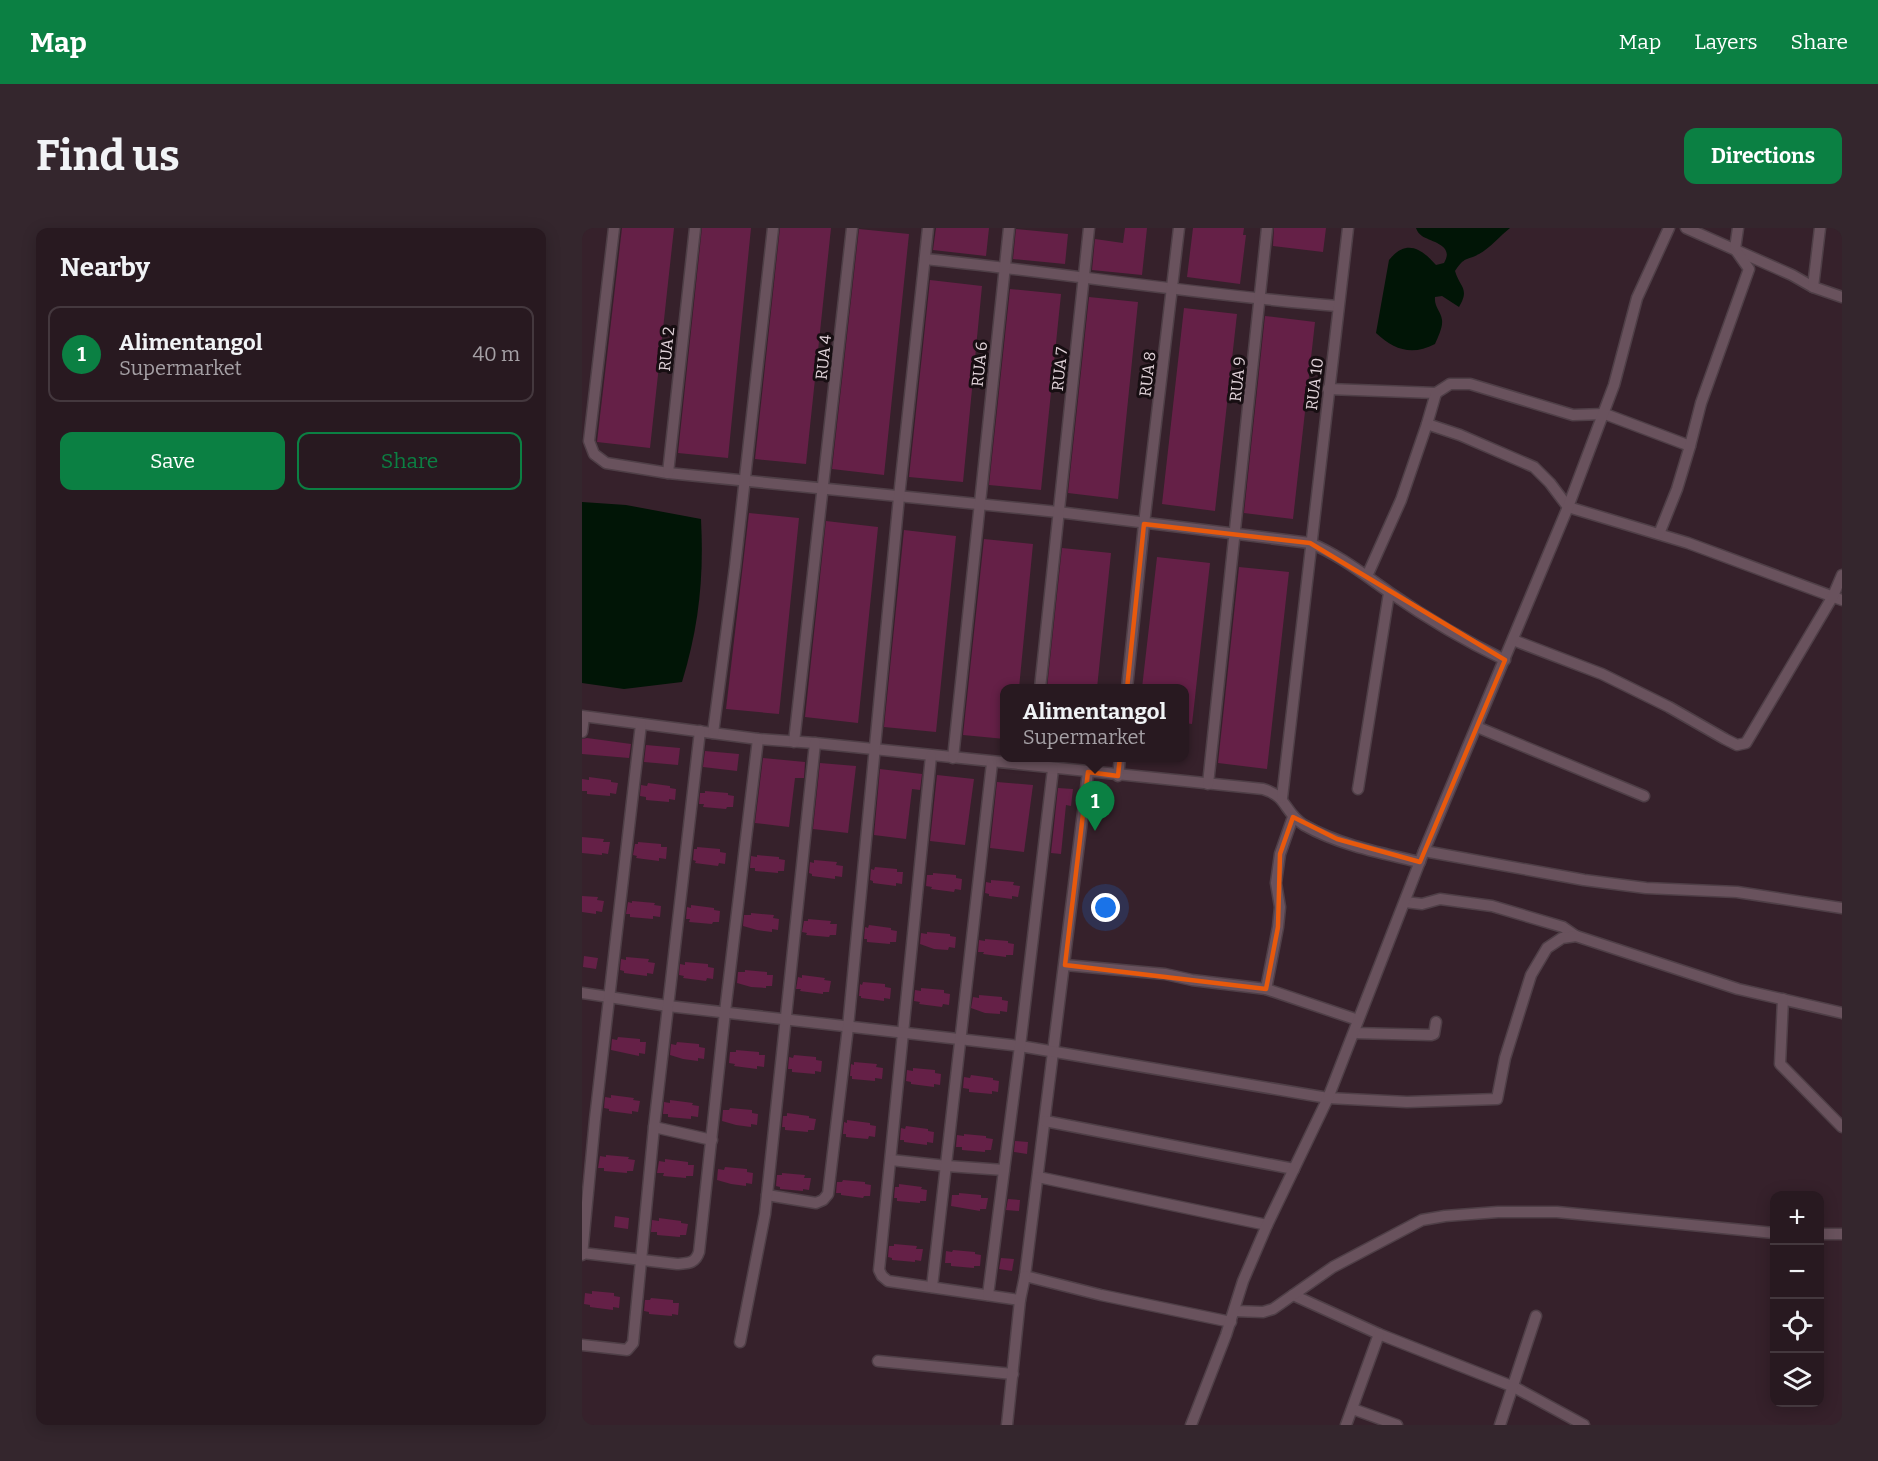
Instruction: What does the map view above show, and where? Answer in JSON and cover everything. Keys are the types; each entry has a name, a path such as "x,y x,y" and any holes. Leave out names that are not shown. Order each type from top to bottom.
{"street":[{"path":"614,228 589,441 594,454 606,463 823,489 1058,512 1310,543 1330,551 1389,593 1476,646 1505,660"},
{"name":"RUA 2","path":"668,472 695,228"},
{"path":"713,733 745,480 773,228"},
{"name":"RUA 4","path":"794,742 852,228"},
{"path":"768,1194 816,1203 828,1194 848,1028 899,496 928,228"},
{"name":"RUA 6","path":"953,758 1009,228"},
{"name":"RUA 7","path":"1040,684 1089,228"},
{"name":"RUA 8","path":"1127,684 1179,228"},
{"name":"RUA 9","path":"1208,784 1267,228"},
{"name":"RUA 10","path":"1282,798 1347,228"},
{"path":"1191,1425 1233,1316 1239,1291 1328,1098 1422,856 1568,507 1605,414 1637,298 1669,228"},
{"path":"1686,228 1812,286 1842,297"},
{"path":"1659,534 1677,489 1701,403 1749,269 1735,249 1738,228"},
{"path":"1812,286 1820,228"},
{"path":"925,259 1005,267 1172,290 1338,306"},
{"path":"1328,389 1436,393 1450,384 1470,384 1573,415 1605,414 1690,446"},
{"path":"1367,576 1401,500 1436,393"},
{"path":"1427,424 1460,435 1534,467 1550,483 1568,507 1659,534 1838,598"},
{"path":"1513,640 1602,674 1737,745 1746,743 1838,598 1842,575"},
{"path":"1358,789 1389,593"},
{"path":"582,732 583,716 758,740 815,743 992,763 1033,762 1053,769 1263,789 1282,798 1293,817 1320,833 1382,853 1422,856 1646,888 1737,892 1842,908"},
{"path":"641,724 610,997 585,1189 582,1254 677,1264 692,1263 699,1252 758,740"},
{"path":"1477,727 1644,796"},
{"path":"582,1345 627,1350 633,1343 654,1127 700,731"},
{"path":"740,1342 768,1194 815,743"},
{"path":"931,756 879,1270 888,1281 1020,1300"},
{"path":"1118,776 1120,762"},
{"path":"932,1287 992,763"},
{"path":"988,1294 1053,769"},
{"path":"1007,1425 1020,1300 1038,1177 1088,772"},
{"path":"1266,989 1280,907 1276,883 1279,864 1293,817"},
{"path":"1404,902 1422,904 1440,899 1492,906 1563,927 1576,936 1738,988 1842,1013"},
{"path":"582,993 848,1028 1020,1046 1328,1098 1407,1102 1497,1099 1505,1058 1531,975 1547,948 1562,938 1576,936"},
{"path":"1065,965 1165,974 1192,980 1266,989 1358,1020"},
{"path":"1783,999 1780,1064 1842,1127"},
{"path":"1354,1033 1431,1035 1434,1034 1436,1022"},
{"path":"1045,1121 1294,1169"},
{"path":"654,1127 712,1140"},
{"path":"891,1160 1004,1170"},
{"path":"1038,1177 1267,1226"},
{"path":"1025,1276 1101,1295 1233,1316 1273,1309 1332,1267 1422,1220 1445,1216 1498,1212 1557,1212 1770,1233"},
{"path":"1824,1234 1842,1233"},
{"path":"1293,1295 1379,1334 1514,1387 1584,1425"},
{"path":"1500,1425 1536,1316"},
{"path":"1346,1425 1379,1334"},
{"path":"878,1361 1013,1374"},
{"path":"1353,1409 1397,1425"}],"highlighted area":[{"path":"1144,524 1310,543 1505,660 1420,862 1337,839 1293,817 1280,854 1278,927 1266,989 1065,965 1088,772 1118,776"}],"shaded area":[{"path":"1416,228 1510,228 1487,249 1458,266 1455,271 1464,292 1459,307 1442,296 1435,297 1442,323 1435,344 1419,350 1411,350 1390,344 1376,333 1389,260 1395,253 1413,248 1425,254 1436,265 1444,263 1447,257 1444,248 1422,236"},
{"path":"582,502 626,505 701,519 702,561 699,602 693,641 682,682 624,689 582,683"}],"building":[{"path":"622,228 674,228 650,448 597,442"},
{"path":"702,228 751,228 728,458 678,453"},
{"path":"780,228 831,228 806,464 755,459"},
{"path":"936,228 989,228 986,256 933,250"},
{"path":"1125,228 1147,228 1142,275 1092,270 1095,239 1123,243"},
{"path":"1193,228 1244,228 1243,235 1246,235 1240,284 1187,277"},
{"path":"1274,228 1326,228 1323,252 1273,246"},
{"path":"859,229 909,234 884,475 832,469"},
{"path":"1016,229 1068,234 1065,264 1013,259"},
{"path":"930,280 982,286 963,482 909,477"},
{"path":"1010,289 1061,294 1041,490 989,485"},
{"path":"1089,297 1138,302 1118,499 1068,493"},
{"path":"1184,308 1237,314 1215,511 1162,504"},
{"path":"1265,316 1315,322 1293,519 1244,513"},
{"path":"749,513 799,518 779,714 726,709"},
{"path":"826,521 878,527 858,723 805,717"},
{"path":"904,530 956,536 936,732 884,727"},
{"path":"984,539 1033,544 1019,684 1000,684 1000,739 963,735"},
{"path":"1062,548 1111,553 1097,684 1047,684"},
{"path":"1157,557 1210,563 1192,724 1189,724 1189,684 1142,684"},
{"path":"1239,567 1289,572 1267,769 1218,763"},
{"path":"582,739 631,744 629,758 582,754"},
{"path":"646,745 680,748 678,765 644,762"},
{"path":"705,751 739,754 737,771 703,767"},
{"path":"763,758 805,762 804,778 795,778 789,827 755,823"},
{"path":"820,763 856,766 848,833 813,829"},
{"path":"880,769 922,774 920,790 912,789 906,839 874,835"},
{"path":"937,775 974,779 965,845 930,841"},
{"path":"589,777 618,783 616,794 610,793 610,796 587,794 587,791 582,791 582,779 589,780"},
{"path":"997,782 1033,785 1024,852 990,848"},
{"path":"648,783 676,789 675,800 669,799 669,802 646,800 646,797 640,796 641,785 647,786"},
{"path":"1058,788 1073,789 1071,806 1066,805 1061,854 1051,853"},
{"path":"705,791 728,793 734,796 733,807 726,809 703,807 704,804 699,804 700,793 705,793"},
{"path":"582,837 604,839 603,842 610,842 608,854 582,853"},
{"path":"638,842 661,844 661,847 667,847 666,859 659,858 659,861 636,858 637,856 633,855 635,844"},
{"path":"697,847 720,849 720,852 726,853 725,864 719,863 718,866 695,863 694,849"},
{"path":"757,855 779,857 785,860 784,871 778,871 778,873 755,871 755,868 750,868 751,856 757,857"},
{"path":"814,860 837,862 836,865 843,866 842,877 835,876 835,879 812,876 809,873 810,862 814,863"},
{"path":"875,867 897,869 897,872 903,872 902,884 896,883 896,886 873,883 870,880 871,869 874,870"},
{"path":"933,873 956,875 956,878 962,879 961,890 955,889 954,892 931,889 932,887 926,886 927,875 933,875"},
{"path":"991,880 1014,882 1013,885 1020,886 1018,897 1012,896 1012,899 989,896 985,893 986,882 991,883"},
{"path":"582,896 598,897 597,900 604,901 602,912 596,911 596,914 582,912"},
{"path":"632,901 655,903 654,905 661,906 660,917 653,916 653,919 630,917 630,914 626,914 628,902 632,903"},
{"path":"691,905 720,911 719,922 712,924 689,922 690,919 686,919 687,907 691,908"},
{"path":"751,913 774,915 773,918 779,919 778,930 772,929 772,932 743,926 744,915 751,915"},
{"path":"808,919 831,921 830,924 837,924 836,935 829,937 806,935 807,933 802,932 804,921"},
{"path":"869,925 897,931 896,942 890,942 890,944 867,942 867,939 864,939 865,927 868,928"},
{"path":"927,932 950,934 956,937 955,948 934,949 920,944 921,933 927,934"},
{"path":"985,939 1008,941 1014,944 1013,955 1006,955 1006,957 978,952 979,940 985,941"},
{"path":"584,956 598,958 596,969 583,967"},
{"path":"626,957 649,959 648,962 655,963 653,974 647,973 647,976 624,973 620,970 621,959 626,960"},
{"path":"685,962 708,964 708,967 714,968 713,979 707,978 706,981 683,978 684,976 679,975 680,964 685,965"},
{"path":"745,970 767,972 767,975 773,975 772,986 751,987 737,983 738,972 745,972"},
{"path":"802,975 831,981 829,992 823,992 823,994 796,989 798,977 802,978"},
{"path":"863,982 885,984 885,987 891,988 890,999 884,998 884,1001 861,998 859,996 860,984 862,985"},
{"path":"921,988 944,990 944,993 950,994 949,1005 943,1004 942,1007 919,1004 920,1002 914,1001 915,990 921,991"},
{"path":"979,995 1002,997 1002,1000 1008,1001 1007,1012 985,1013 971,1008 973,997 979,998"},
{"path":"618,1037 640,1039 640,1042 646,1042 645,1054 639,1053 639,1056 611,1050 612,1039 617,1040"},
{"path":"677,1042 699,1044 699,1047 705,1048 704,1059 698,1058 698,1061 670,1055 671,1044 676,1045"},
{"path":"736,1050 759,1052 759,1055 765,1055 764,1067 757,1066 757,1069 734,1066 735,1064 729,1063 730,1052 736,1052"},
{"path":"794,1055 816,1057 816,1060 822,1061 821,1072 815,1071 815,1074 792,1072 792,1069 788,1069 789,1057 793,1058"},
{"path":"854,1062 877,1064 876,1067 883,1068 882,1079 875,1078 875,1081 852,1079 851,1064 854,1065"},
{"path":"913,1068 935,1070 935,1073 941,1074 940,1085 934,1084 934,1087 911,1084 906,1081 907,1070 913,1071"},
{"path":"971,1075 999,1081 998,1092 992,1091 992,1094 969,1092 969,1089 963,1088 964,1077 970,1078"},
{"path":"611,1095 640,1101 638,1112 632,1111 632,1114 609,1111 604,1108 605,1097 611,1098"},
{"path":"670,1100 699,1106 698,1117 691,1116 691,1119 668,1117 668,1114 663,1114 664,1102 670,1103"},
{"path":"730,1108 752,1110 752,1113 758,1114 757,1125 751,1124 751,1127 722,1121 723,1110"},
{"path":"787,1113 816,1119 814,1130 808,1130 808,1132 785,1130 785,1127 782,1127 783,1116 787,1116"},
{"path":"847,1120 876,1126 875,1137 869,1136 868,1139 846,1137 846,1134 843,1134 844,1122 847,1123"},
{"path":"906,1126 934,1132 933,1143 927,1142 927,1145 900,1140 901,1128 905,1129"},
{"path":"964,1134 993,1139 991,1150 985,1150 985,1152 962,1150 962,1147 956,1147 957,1135 964,1136"},
{"path":"1015,1141 1028,1142 1027,1154 1014,1152"},
{"path":"606,1155 629,1157 628,1159 635,1160 633,1171 627,1171 627,1173 604,1171 604,1168 598,1168 600,1156 606,1157"},
{"path":"665,1159 694,1165 693,1176 686,1176 686,1178 663,1176 664,1173 657,1173 659,1161 665,1162"},
{"path":"725,1167 747,1169 747,1172 753,1173 752,1184 746,1183 746,1186 717,1180 718,1169 724,1170"},
{"path":"782,1173 805,1175 804,1178 811,1178 809,1190 780,1189 776,1186 777,1175 782,1175"},
{"path":"843,1180 865,1182 871,1185 870,1196 863,1198 836,1193 837,1182"},
{"path":"899,1184 922,1187 921,1189 927,1190 926,1201 920,1201 920,1203 897,1201 897,1198 894,1198 895,1187 899,1187"},
{"path":"959,1193 988,1198 986,1209 980,1209 980,1211 951,1206 952,1195 959,1195"},
{"path":"1008,1199 1020,1200 1019,1211 1006,1210"},
{"path":"615,1216 629,1218 628,1229 614,1227"},
{"path":"659,1218 688,1224 686,1235 680,1235 680,1237 657,1235 657,1232 651,1232 652,1220 659,1221"},
{"path":"894,1244 917,1246 916,1249 923,1249 921,1261 892,1260 888,1257 889,1246 894,1246"},
{"path":"953,1250 975,1252 981,1255 980,1266 974,1266 974,1268 951,1266 951,1263 945,1263 946,1251 952,1252"},
{"path":"1001,1258 1014,1259 1012,1271 999,1269"},
{"path":"592,1291 614,1293 614,1296 620,1297 619,1308 613,1307 613,1310 584,1304 585,1293 592,1294"},
{"path":"651,1298 673,1300 673,1303 679,1303 678,1315 649,1314 644,1311 645,1300"}],"place":[{"name":"Alimentangol","path":"1095,831"}]}
